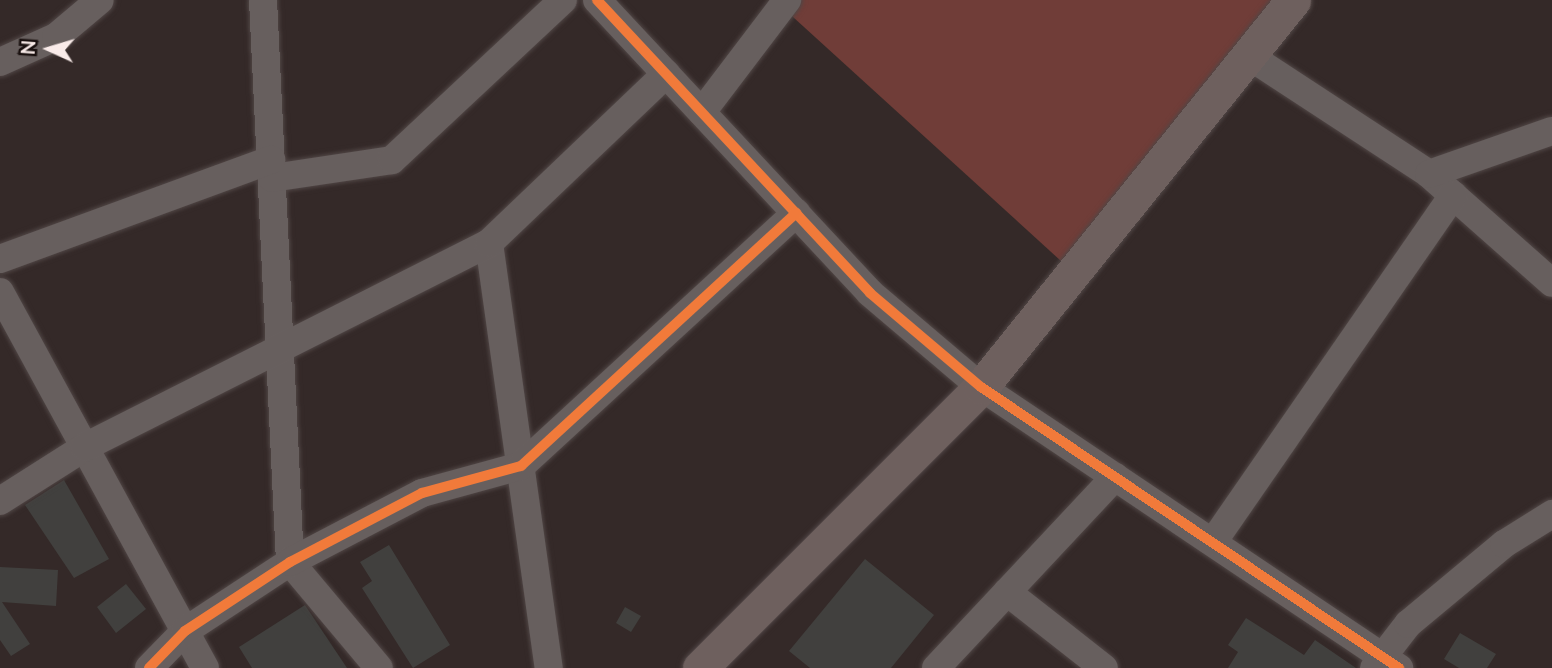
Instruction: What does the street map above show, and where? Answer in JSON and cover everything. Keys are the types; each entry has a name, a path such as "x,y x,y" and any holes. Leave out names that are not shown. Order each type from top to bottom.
{"main road":[{"path":"700,668 981,387 1293,0"}],"street":[{"path":"0,62 56,37 100,0"},
{"path":"263,0 290,562 379,668"},
{"path":"0,259 271,169 392,160 563,0"},
{"path":"598,0 870,293 981,387 1213,542 1385,664 1408,624 1504,544 1552,514"},
{"path":"702,112 787,0"},
{"path":"1248,56 1429,174 1552,283"},
{"path":"0,501 85,447 280,345 489,243 666,74"},
{"path":"1429,174 1552,131"},
{"path":"1213,542 1453,195"},
{"path":"149,668 185,631 290,562 422,493 521,466 796,213"},
{"path":"489,243 549,668"},
{"path":"0,292 205,668"},
{"path":"936,668 1115,477"},
{"path":"1007,592 1104,668"}],"shaded area":[{"path":"787,0 1282,0 1061,261 782,7"}],"building":[{"path":"64,480 109,559 74,578 25,505"},
{"path":"389,545 450,645 413,668 362,588 372,581 360,562"},
{"path":"865,559 934,615 891,668 810,668 789,651"},
{"path":"0,567 58,570 56,606 2,602 30,644 11,656 0,640"},
{"path":"126,584 146,609 116,633 97,607"},
{"path":"305,605 347,668 252,668 239,647"},
{"path":"625,607 641,616 631,632 616,623"},
{"path":"1246,618 1304,655 1315,640 1356,668 1228,668 1238,652 1228,645"},
{"path":"1460,633 1496,654 1487,668 1459,668 1444,659"}],"cycle path":[{"path":"597,0 870,293 981,387 1399,668"},
{"path":"149,668 185,631 290,562 422,493 521,466 796,213"}]}
